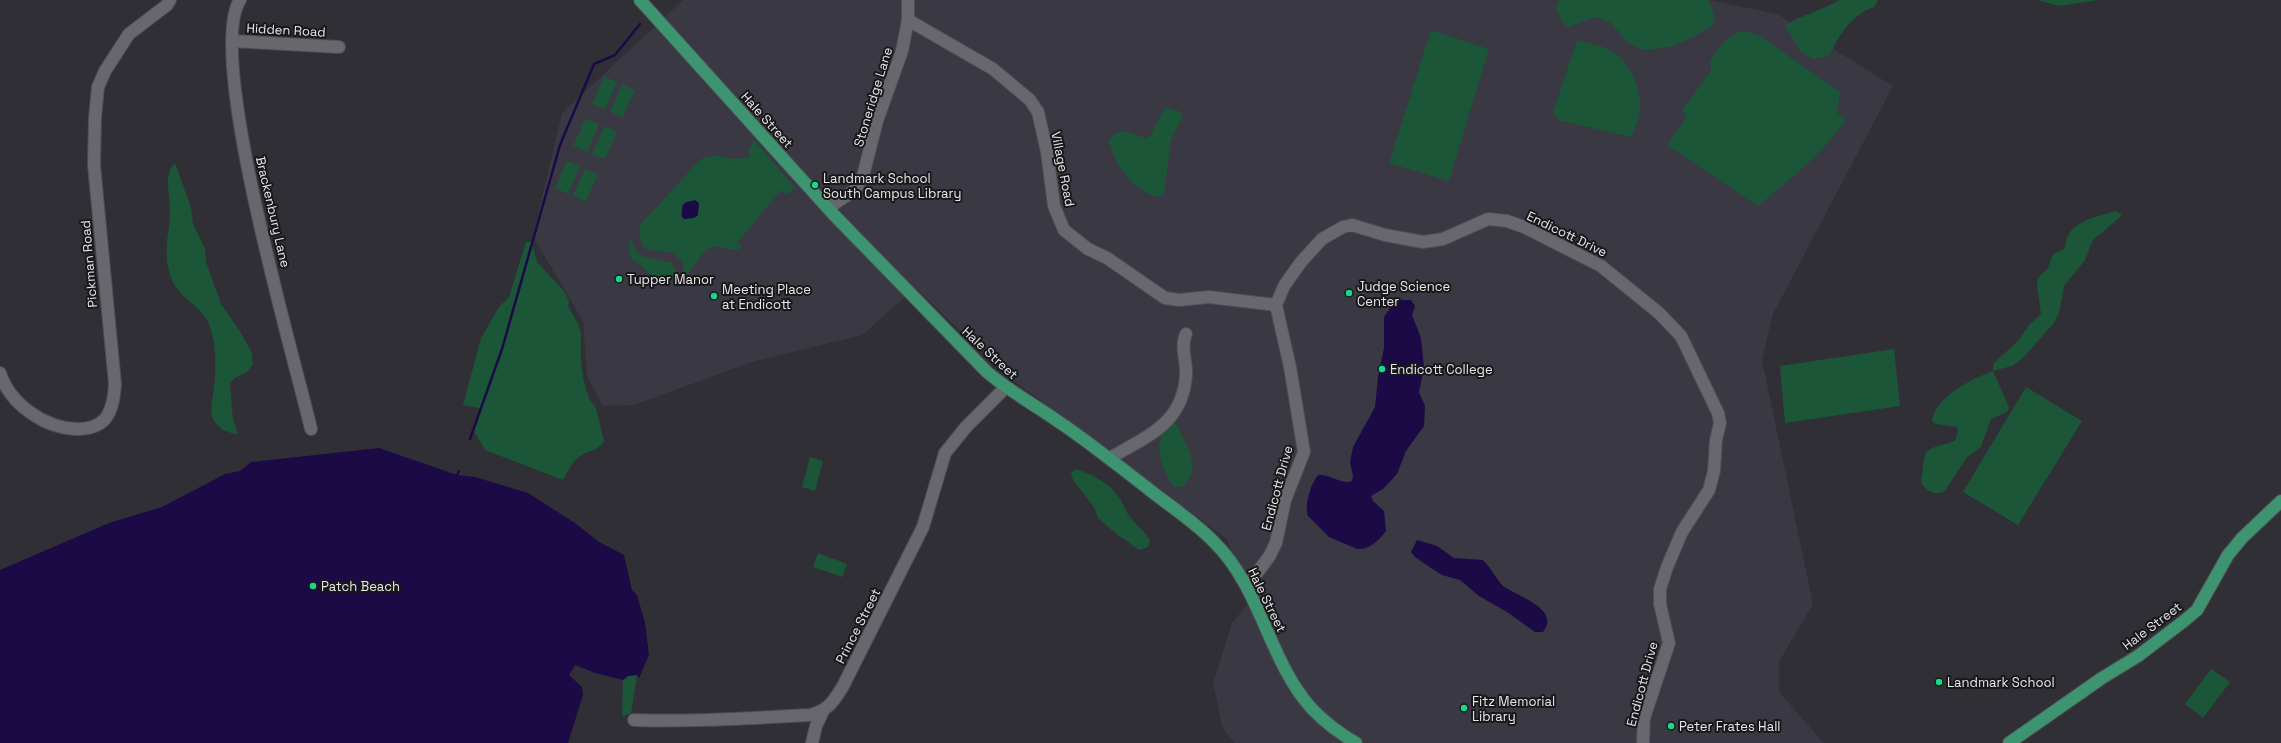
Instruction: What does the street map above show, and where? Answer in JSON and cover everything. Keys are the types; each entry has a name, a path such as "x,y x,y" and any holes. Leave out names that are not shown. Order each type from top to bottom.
{"main road":[{"name":"Hale Street","path":"640,0 828,208 884,268 987,372 1005,388 1038,407 1110,458 1214,541 1247,586 1283,666 1304,699 1321,717 1356,743"},
{"name":"Hale Street","path":"2009,743 2102,678 2138,656 2184,622 2197,610 2228,555 2242,538 2281,501"}],"street":[{"name":"Pickman Road","path":"0,373 4,387 35,417 50,425 62,428 84,429 94,426 104,419 110,410 115,384 94,165 98,87 105,71 129,34 167,5 170,0"},
{"name":"Brackenbury Lane","path":"240,0 235,14 232,41 232,67 249,174 311,429"},
{"name":"Stoneridge Lane","path":"828,208 855,190 863,176 877,121 902,51 908,20 908,0"},
{"name":"Village Road","path":"908,20 993,69 1030,100 1038,112 1047,152 1054,206 1064,230 1088,249 1107,258 1165,298 1179,300 1209,297 1276,305"},
{"name":"Hidden Road","path":"232,41 339,47"},
{"name":"Endicott Drive","path":"1247,586 1269,557 1276,543 1285,500 1304,452 1290,367 1276,305 1284,286 1301,262 1322,239 1342,227 1352,225 1392,237 1423,242 1443,239 1477,222 1496,220 1524,227 1601,266 1659,313 1681,336 1716,409 1720,423 1716,440 1714,471 1709,490 1682,532 1666,567 1660,589 1660,604 1669,643 1644,718 1643,743"},
{"path":"1110,458 1157,431 1178,409 1186,377 1186,360 1182,342 1186,334"},
{"name":"Prince Street","path":"823,711 833,702 843,686 914,546 929,510 945,453 962,432 1005,388"},
{"path":"634,720 700,722 810,715 823,711"},
{"path":"812,743 816,726 823,711"}],"shaded area":[{"name":"Endicott College","path":"683,0 1709,0 1777,14 1893,86 1773,314 1762,360 1813,604 1779,662 1779,692 1824,743 1235,743 1223,729 1213,683 1232,623 1248,603 1227,539 1011,379 915,288 862,335 752,362 634,405 603,406 587,376 583,321 533,237 562,113"},
{"path":"695,200 699,203 698,215 694,218 684,219 682,216 683,205"},
{"path":"1401,300 1411,300 1415,306 1412,315 1421,338 1424,368 1419,392 1425,406 1424,426 1406,451 1397,474 1383,489 1371,496 1373,501 1384,511 1386,531 1370,546 1357,549 1329,537 1308,516 1308,501 1313,483 1319,475 1344,482 1352,481 1353,476 1350,462 1353,447 1375,407 1378,377 1384,348 1384,317 1392,305"},
{"name":"Patch Beach","path":"379,448 457,475 475,477 528,493 575,523 599,542 624,555 632,590 637,595 645,623 649,655 639,678 637,675 628,676 623,680 595,673 575,665 569,675 582,687 583,695 568,743 0,743 0,570 109,523 162,507 225,474 240,471 251,462"},
{"path":"1417,540 1437,546 1454,558 1483,560 1502,585 1534,603 1541,609 1546,616 1547,624 1543,632 1535,632 1507,612 1479,596 1460,580 1442,575 1415,557 1411,552"}],"green space":[{"path":"1559,0 1709,0 1715,19 1712,26 1671,47 1643,50 1627,42 1611,23 1596,17 1568,27 1561,21 1556,5"},
{"path":"1839,0 1878,0 1874,7 1860,14 1842,32 1830,55 1813,59 1801,52 1785,26"},
{"path":"2038,0 2099,0 2058,6"},
{"path":"1431,30 1489,49 1449,181 1389,163"},
{"path":"1744,31 1760,36 1840,92 1837,113 1846,120 1817,155 1759,205 1753,203 1667,145 1686,118 1683,109 1711,70 1710,61 1728,38"},
{"path":"1577,40 1607,48 1623,60 1629,68 1638,88 1640,98 1639,117 1631,137 1558,120 1553,112"},
{"path":"604,76 617,82 605,109 592,104"},
{"path":"622,84 635,90 623,117 610,112"},
{"path":"1165,107 1179,111 1183,116 1171,140 1164,193 1159,197 1141,189 1126,176 1115,159 1109,140 1119,132 1124,131 1149,138"},
{"path":"585,119 599,124 587,152 573,146"},
{"path":"604,126 617,132 605,159 592,154"},
{"path":"754,140 795,188 787,195 781,190 737,243 742,247 735,250 716,246 708,249 692,269 684,276 683,263 674,253 644,249 639,233 640,225 697,163 703,158 714,155 735,159 751,157 748,152","holes":["691,201 699,203 698,212 692,218 682,217 684,203"]},
{"path":"567,161 580,166 568,194 555,188"},
{"path":"175,163 191,207 193,224 205,249 206,262 221,304 239,330 252,353 253,364 247,372 234,378 230,384 233,420 238,434 219,427 212,416 211,406 214,389 215,364 211,330 205,316 178,290 174,284 167,264 170,219 168,178 171,168"},
{"path":"585,169 598,174 586,202 573,196"},
{"path":"2116,211 2122,214 2093,240 2085,260 2064,286 2059,313 2053,324 2023,358 2012,366 1993,371 1993,364 2019,340 2029,325 2041,314 2037,285 2038,278 2048,268 2053,254 2064,249 2068,236 2078,225 2097,216"},
{"path":"630,238 636,251 641,256 672,263 675,270 675,276 670,280 661,281 648,273 629,255"},
{"path":"526,242 532,242 537,262 563,290 569,300 568,306 578,324 581,334 581,360 584,383 589,398 596,408 604,441 596,449 577,458 563,480 485,450 474,431 482,409 463,405 481,338 499,307 509,297"},
{"path":"1894,349 1900,406 1785,423 1780,366"},
{"path":"1993,371 2009,407 2007,412 1991,419 1981,447 1967,457 1944,492 1931,492 1921,483 1926,453 1935,447 1955,441 1958,432 1957,427 1935,424 1932,421 1935,412 1940,404 1956,390 1965,384"},
{"path":"2026,387 2082,421 2018,525 1963,492"},
{"path":"1170,423 1177,424 1191,456 1192,472 1182,487 1174,487 1164,469 1160,457 1161,436"},
{"path":"810,457 823,461 815,491 802,487"},
{"path":"1076,469 1099,479 1114,491 1120,498 1128,515 1148,537 1150,541 1148,547 1139,550 1098,518 1094,507 1073,480 1071,473"},
{"path":"818,553 847,564 842,577 813,567"},
{"path":"2211,669 2230,682 2203,718 2185,704"},
{"path":"637,675 631,714 622,716 623,680 628,676"}],"waterway":[{"path":"470,439 502,349 560,145 594,64 615,55 640,24"},
{"path":"457,475 459,471"}],"place":[{"name":"Landmark School South Campus Library","path":"815,185"},
{"name":"Tupper Manor","path":"619,279"},
{"name":"Judge Science Center","path":"1349,293"},
{"name":"Meeting Place at Endicott","path":"714,296"},
{"name":"Endicott College","path":"1382,369"},
{"name":"Patch Beach","path":"313,586"},
{"name":"Landmark School","path":"1939,682"},
{"name":"Fitz Memorial Library","path":"1464,708"},
{"name":"Peter Frates Hall","path":"1671,726"}]}
